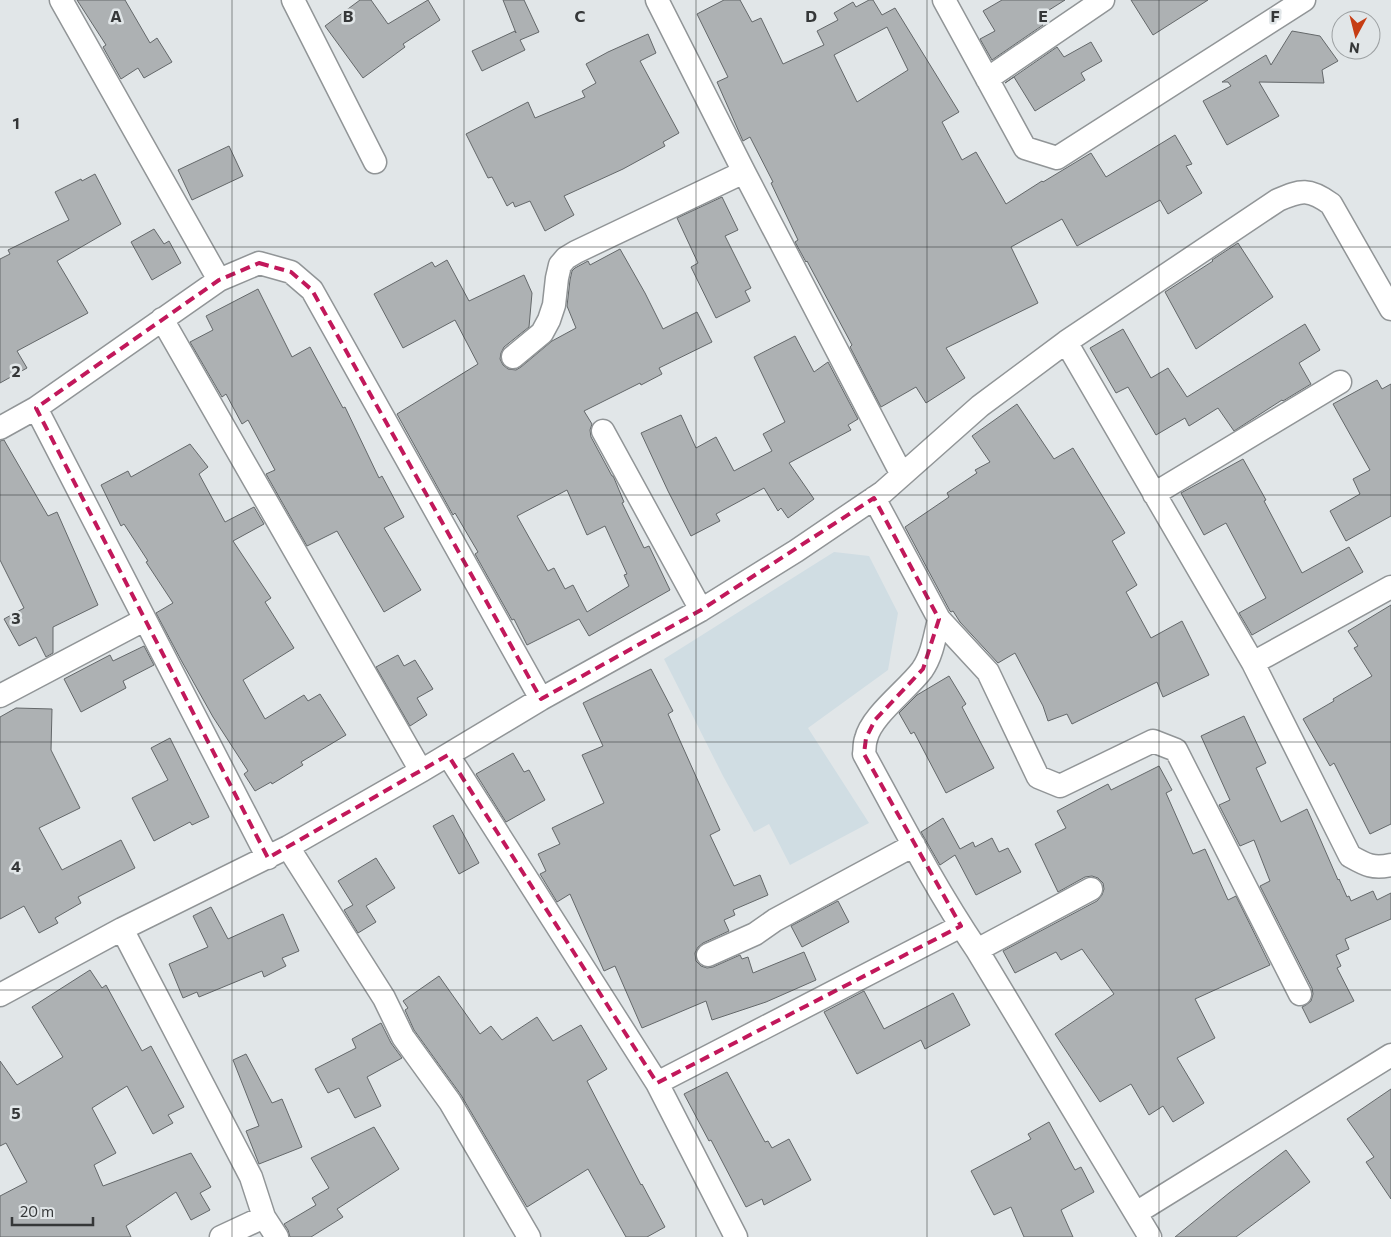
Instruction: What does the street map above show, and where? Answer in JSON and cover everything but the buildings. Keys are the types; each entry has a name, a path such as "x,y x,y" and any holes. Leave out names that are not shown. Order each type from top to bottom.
{"street":[{"path":"61,0 219,280"},
{"path":"293,0 374,162"},
{"path":"657,0 744,172 902,475"},
{"path":"944,0 1025,148 1057,158 1304,0"},
{"path":"987,79 1103,0"},
{"path":"512,357 542,333 550,320 554,305 556,278 560,265 566,258 744,172"},
{"path":"0,995 122,929 288,847 421,771 541,699 701,610 796,551 874,498 980,406 1066,342 1278,200 1293,193 1305,192 1318,195 1331,204 1391,309"},
{"path":"0,428 36,408 219,280 259,264 291,272 312,290 541,699"},
{"path":"162,319 421,771"},
{"path":"1066,342 1253,662 1350,856 1364,864 1379,867 1391,865"},
{"path":"1154,494 1340,382"},
{"path":"36,408 268,858"},
{"path":"603,431 701,610"},
{"path":"874,498 939,619 988,672 1038,777 1060,786 1153,741 1176,750 1300,994"},
{"path":"1253,662 1391,587"},
{"path":"939,619 932,648 923,669 876,720 866,738 864,754 961,926 1150,1237"},
{"path":"0,696 144,620"},
{"path":"448,755 657,1083 736,1237"},
{"path":"708,955 755,934 775,920 914,845"},
{"path":"288,847 384,998 403,1037 450,1102 528,1237"},
{"path":"977,950 1090,889"},
{"path":"657,1083 961,926"},
{"path":"122,929 251,1177 264,1216 277,1237"},
{"path":"1136,1213 1391,1056"},
{"path":"221,1237 264,1216"}],"highlighted area":[{"path":"259,263 291,272 312,290 541,699 701,610 874,498 939,619 923,669 875,720 866,738 864,754 961,926 657,1083 448,755 268,858 36,408 219,280"}],"shaded area":[{"path":"834,552 869,556 898,613 888,670 808,728 869,823 790,865 769,824 754,832 723,776 664,659"}]}
